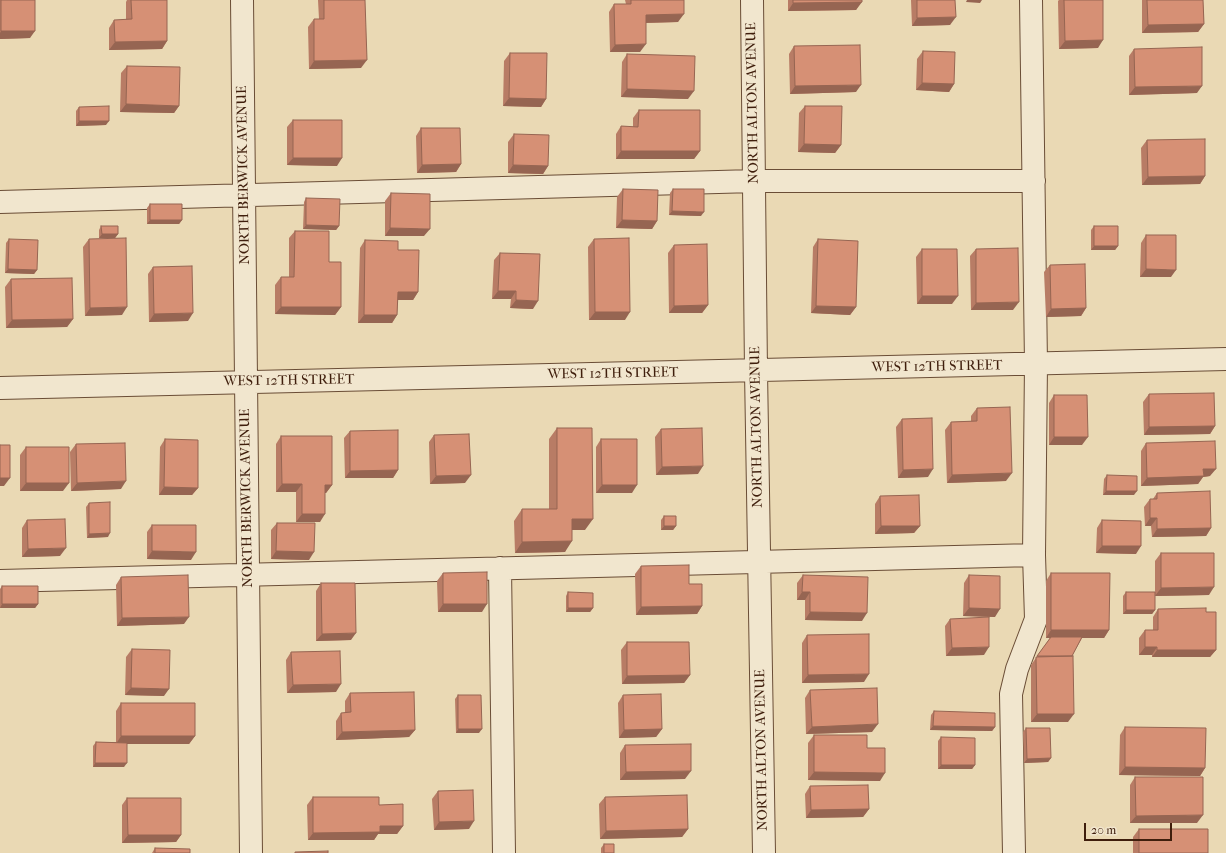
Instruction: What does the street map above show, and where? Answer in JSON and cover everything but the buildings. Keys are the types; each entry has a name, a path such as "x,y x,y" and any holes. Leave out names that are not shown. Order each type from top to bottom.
{"street":[{"name":"NORTH BERWICK AVENUE","path":"242,0 251,853"},
{"name":"NORTH ALTON AVENUE","path":"752,0 756,371 764,853"},
{"path":"1014,853 1011,694 1017,669 1036,619 1034,555 1036,364 1031,0"},
{"path":"0,202 754,180 1034,180"},
{"name":"WEST 12TH STREET","path":"0,388 1226,359"},
{"path":"0,581 1034,555"},
{"path":"500,568 504,853"}]}
